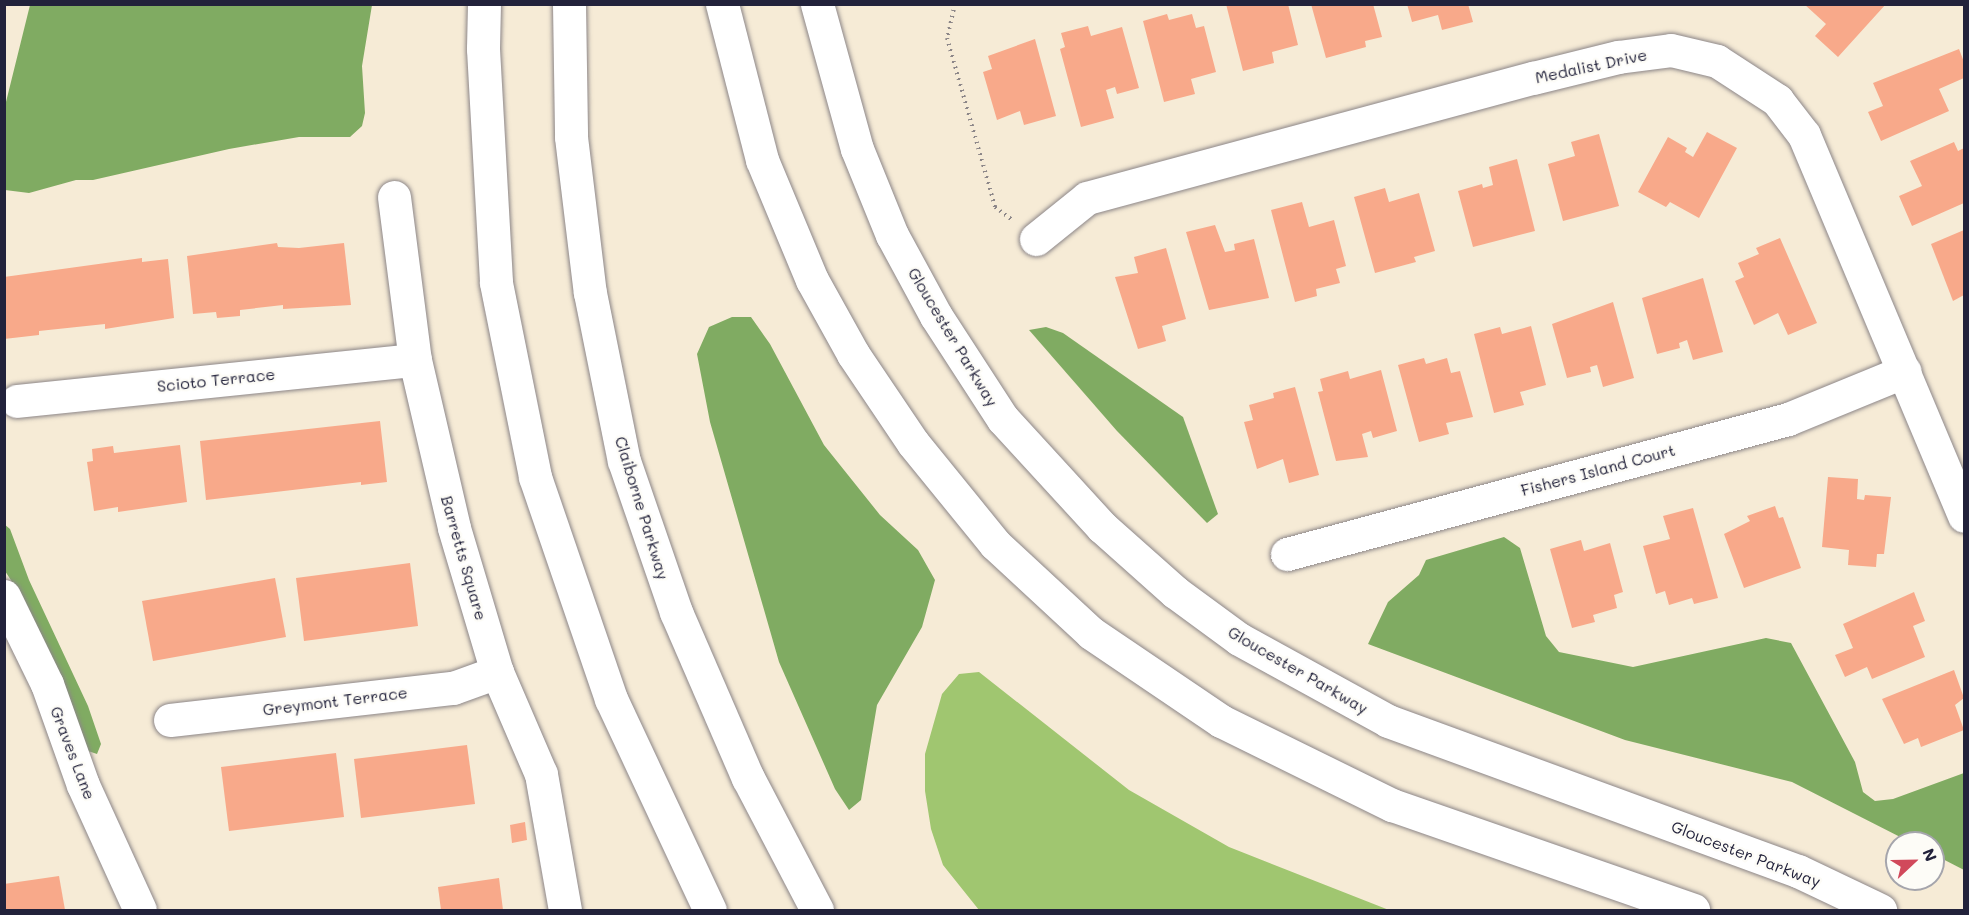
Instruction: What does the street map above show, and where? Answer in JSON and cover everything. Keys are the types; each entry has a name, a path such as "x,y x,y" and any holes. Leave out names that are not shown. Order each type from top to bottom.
{"main road":[{"path":"484,4 483,49 496,283 535,477 611,699 710,910"},
{"name":"Claiborne Parkway","path":"569,4 572,148 590,293 624,461 680,622 748,778 817,910"},
{"path":"722,4 762,160 812,280 853,354 913,443 995,544 1091,633 1221,721 1392,805 1693,910"},
{"name":"Gloucester Parkway","path":"817,4 857,149 892,235 936,316 1003,419 1102,527 1175,592 1239,639 1388,721 1798,871 1880,910"},
{"name":"Medalist Drive","path":"1036,239 1087,198 1554,73 1618,57 1671,50 1717,61 1746,77 1777,100 1804,135 1965,516"},
{"name":"Barretts Square","path":"394,197 415,360 454,528 497,672 541,774 565,910"},
{"name":"Scioto Terrace","path":"17,401 415,360"},
{"name":"Fishers Island Court","path":"1287,554 1788,419 1905,371"},
{"name":"Graves Lane","path":"4,596 47,684 83,785 140,910"},
{"name":"Greymont Terrace","path":"170,720 453,688 497,672"}],"path":[{"path":"955,4 947,38 995,207 1036,239"}],"green space":[{"path":"30,5 372,5 362,66 365,113 362,126 350,137 299,137 229,149 93,180 76,180 29,193 5,190 5,106"},
{"path":"732,317 751,317 770,344 824,445 880,515 918,550 935,580 922,627 877,705 861,800 849,810 835,789 779,662 710,422 697,354 709,327"},
{"path":"1046,327 1063,333 1183,417 1218,514 1207,523 1117,431 1029,330"},
{"path":"4,524 10,529 29,580 88,706 101,744 97,754 85,750 18,591 5,571"},
{"path":"1504,537 1520,548 1546,636 1559,652 1633,667 1766,638 1791,643 1855,762 1863,792 1875,801 1893,799 1964,773 1964,870 1945,860 1945,831 1888,831 1792,782 1625,740 1368,644 1388,602 1419,575 1426,560"},
{"path":"979,672 1129,790 1229,847 1389,910 979,910 943,865 931,829 925,791 925,754 942,694 959,674"}],"building":[{"path":"1226,4 1288,4 1298,45 1272,52 1274,63 1243,71"},
{"path":"1311,4 1373,4 1382,37 1365,41 1366,47 1326,58"},
{"path":"1407,4 1468,4 1473,22 1442,30 1438,15 1412,22"},
{"path":"1804,4 1886,4 1838,57 1815,36 1826,24"},
{"path":"1167,14 1169,20 1192,14 1196,28 1204,26 1216,72 1191,79 1195,94 1164,102 1143,21"},
{"path":"1088,26 1091,36 1122,27 1139,88 1117,94 1115,87 1106,90 1114,118 1081,127 1060,49 1065,47 1061,33"},
{"path":"1035,39 1056,116 1024,125 1020,111 997,120 983,72 992,69 988,56"},
{"path":"1959,49 1964,62 1964,78 1939,89 1949,111 1881,141 1868,112 1883,106 1873,83"},
{"path":"1707,132 1737,148 1699,218 1670,202 1666,207 1638,192 1668,137 1687,148 1685,152 1693,157"},
{"path":"1599,134 1619,206 1563,221 1548,164 1575,156 1571,142"},
{"path":"1954,142 1958,151 1964,148 1964,203 1912,226 1899,196 1922,186 1910,161"},
{"path":"1517,159 1535,231 1473,247 1458,191 1482,184 1483,188 1493,185 1489,167"},
{"path":"1385,188 1389,202 1419,193 1435,251 1414,257 1416,262 1375,273 1354,197"},
{"path":"1302,202 1309,227 1334,220 1346,266 1336,269 1340,283 1316,289 1317,296 1295,302 1271,210"},
{"path":"1215,225 1225,252 1235,250 1234,244 1254,239 1269,298 1209,310 1186,232"},
{"path":"1964,230 1964,295 1953,301 1931,244"},
{"path":"1780,238 1817,323 1788,335 1778,313 1754,325 1735,281 1744,277 1738,263 1759,254 1756,248"},
{"path":"277,243 278,247 299,248 344,243 351,305 283,309 283,305 240,310 240,316 217,318 216,312 193,314 187,256"},
{"path":"1166,248 1186,319 1162,326 1166,341 1138,349 1115,277 1138,273 1134,257"},
{"path":"142,258 142,262 168,259 174,318 105,329 105,324 39,331 39,335 4,339 4,277"},
{"path":"1703,278 1723,352 1693,360 1687,340 1679,343 1680,348 1657,354 1642,298"},
{"path":"1613,302 1634,378 1603,387 1597,365 1590,367 1591,372 1567,378 1552,324"},
{"path":"1531,326 1546,385 1520,392 1524,405 1494,413 1474,334 1500,327 1502,334"},
{"path":"1424,358 1426,364 1447,358 1451,373 1460,371 1473,417 1446,423 1449,434 1419,442 1398,365"},
{"path":"1381,370 1397,431 1373,438 1371,431 1362,434 1368,457 1336,461 1318,392 1323,391 1320,379 1348,371 1350,379"},
{"path":"1295,387 1319,475 1289,483 1283,459 1257,469 1244,422 1253,420 1249,405 1274,398 1273,393"},
{"path":"380,421 387,482 361,485 361,482 206,500 200,441"},
{"path":"180,445 187,502 118,512 118,507 94,511 87,462 93,461 92,449 113,446 114,453"},
{"path":"1828,477 1858,479 1857,499 1864,500 1865,495 1891,497 1884,554 1877,554 1876,567 1848,565 1849,550 1822,547"},
{"path":"1775,506 1779,518 1783,517 1801,568 1744,588 1724,534 1750,521 1747,516"},
{"path":"1693,508 1718,598 1694,604 1692,598 1669,605 1665,591 1656,594 1643,546 1670,539 1663,516"},
{"path":"1581,540 1584,551 1610,543 1623,592 1614,595 1617,608 1593,615 1595,622 1572,628 1550,549"},
{"path":"410,563 418,626 304,641 296,578"},
{"path":"275,578 286,637 153,661 142,601"},
{"path":"1914,592 1925,621 1913,626 1925,657 1872,679 1867,667 1845,677 1835,655 1853,648 1843,624"},
{"path":"1954,670 1964,698 1955,705 1964,730 1921,747 1918,738 1904,744 1882,699"},
{"path":"467,745 475,804 361,818 354,759"},
{"path":"336,753 344,817 229,831 221,767"},
{"path":"525,822 527,840 512,843 510,825"},
{"path":"59,876 65,910 4,910 4,884"},
{"path":"499,878 503,910 441,910 438,887"}]}
